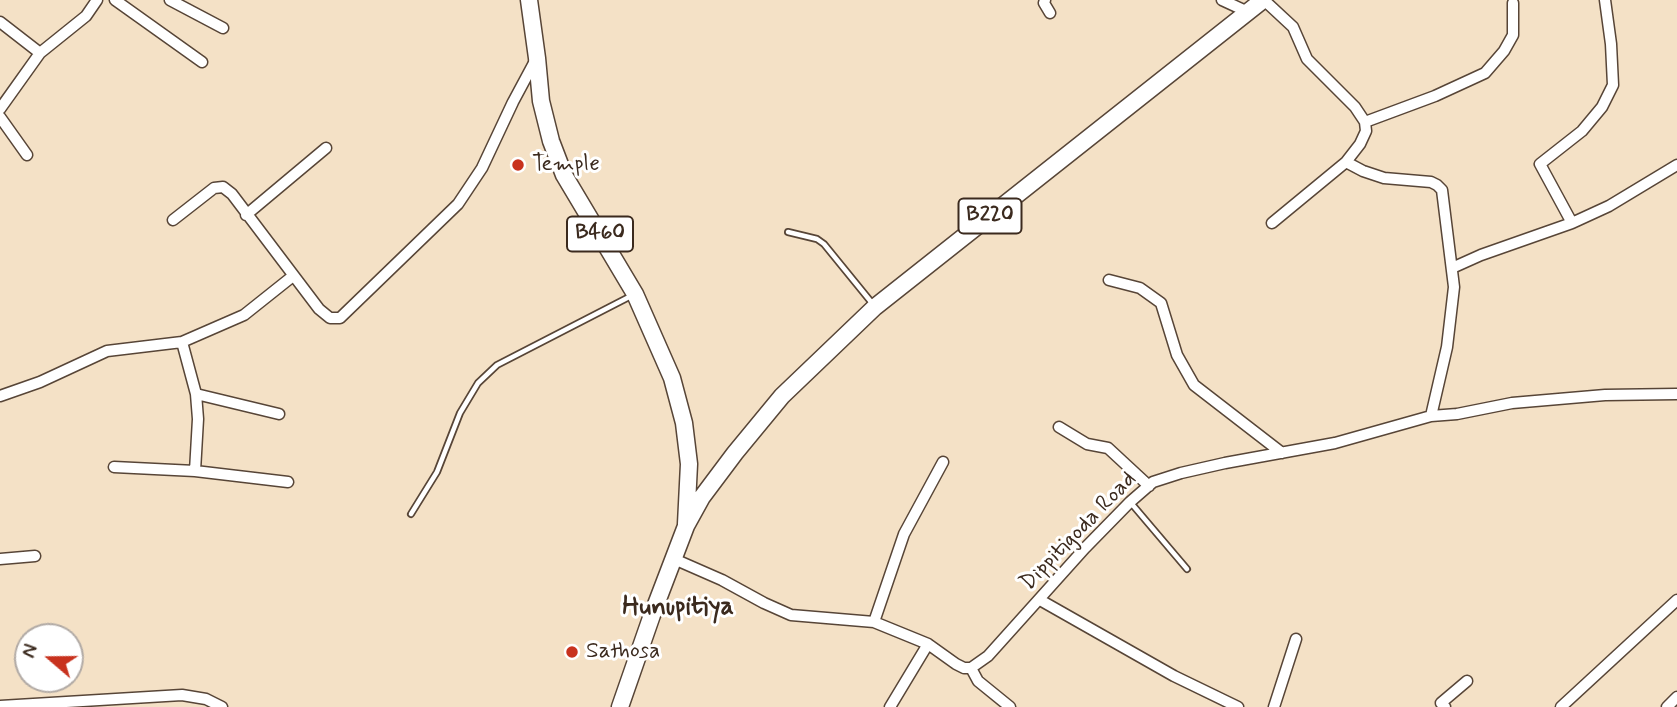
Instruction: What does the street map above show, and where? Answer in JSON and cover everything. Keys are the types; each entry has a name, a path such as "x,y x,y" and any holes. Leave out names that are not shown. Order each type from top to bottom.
{"main road":[{"name":"B460","path":"529,0 541,101 551,141 564,175 635,294 672,378 684,423 689,464 686,526"},
{"name":"B220","path":"686,526 710,486 782,396 875,307 1263,0"},
{"path":"620,707 686,526"}],"street":[{"path":"0,109 40,53 86,16 97,0"},
{"path":"116,0 202,62"},
{"path":"170,0 223,28"},
{"path":"1045,0 1044,3 1051,13"},
{"path":"1223,0 1248,12"},
{"path":"1263,0 1293,27 1307,59 1355,107 1365,122 1366,131 1360,145 1346,162 1272,223"},
{"path":"1572,223 1539,164 1582,131 1602,107 1613,85 1605,0"},
{"path":"1365,122 1435,96 1485,73 1504,51 1513,35 1513,3"},
{"path":"0,22 40,53"},
{"path":"173,220 214,188 223,187 232,194 319,309 330,318 340,318 458,204 482,168 537,58"},
{"path":"0,117 27,155"},
{"path":"246,215 326,148"},
{"path":"1346,162 1363,172 1384,178 1431,181 1442,190 1454,287 1447,347 1431,416"},
{"path":"1452,268 1572,223 1609,206 1677,164"},
{"path":"0,396 40,382 107,351 182,342 244,315 293,276"},
{"path":"1109,281 1140,288 1161,303 1177,355 1194,385 1282,453"},
{"path":"182,342 196,394 198,419 195,471"},
{"path":"196,394 279,414"},
{"name":"Dippitigoda Road","path":"971,668 988,656 1085,548 1153,482 1225,463 1335,443 1431,416 1457,414 1512,403 1605,395 1677,394"},
{"path":"1059,427 1087,444 1108,449 1149,486"},
{"path":"874,622 904,534 943,462"},
{"path":"114,467 195,471 288,482"},
{"path":"0,559 35,556"},
{"path":"674,559 791,615 874,622 928,644 956,664 971,668 978,681 1010,707"},
{"path":"1040,600 1174,676 1238,707"},
{"path":"1561,707 1677,600"},
{"path":"1274,707 1296,639"},
{"path":"890,707 928,644"},
{"path":"1445,707 1441,703 1467,681"},
{"path":"0,706 182,695 206,699 222,707"},
{"path":"1667,707 1677,697"}],"lane":[{"path":"788,232 817,239 824,244 875,307"},
{"path":"411,514 437,472 460,413 478,383 497,365 635,294"},
{"path":"1130,502 1187,569"}],"place":[{"name":"Temple","path":"518,165"},
{"name":"Sathosa","path":"572,652"}],"district":[{"name":"Hunupitiya","path":"678,609"}]}
